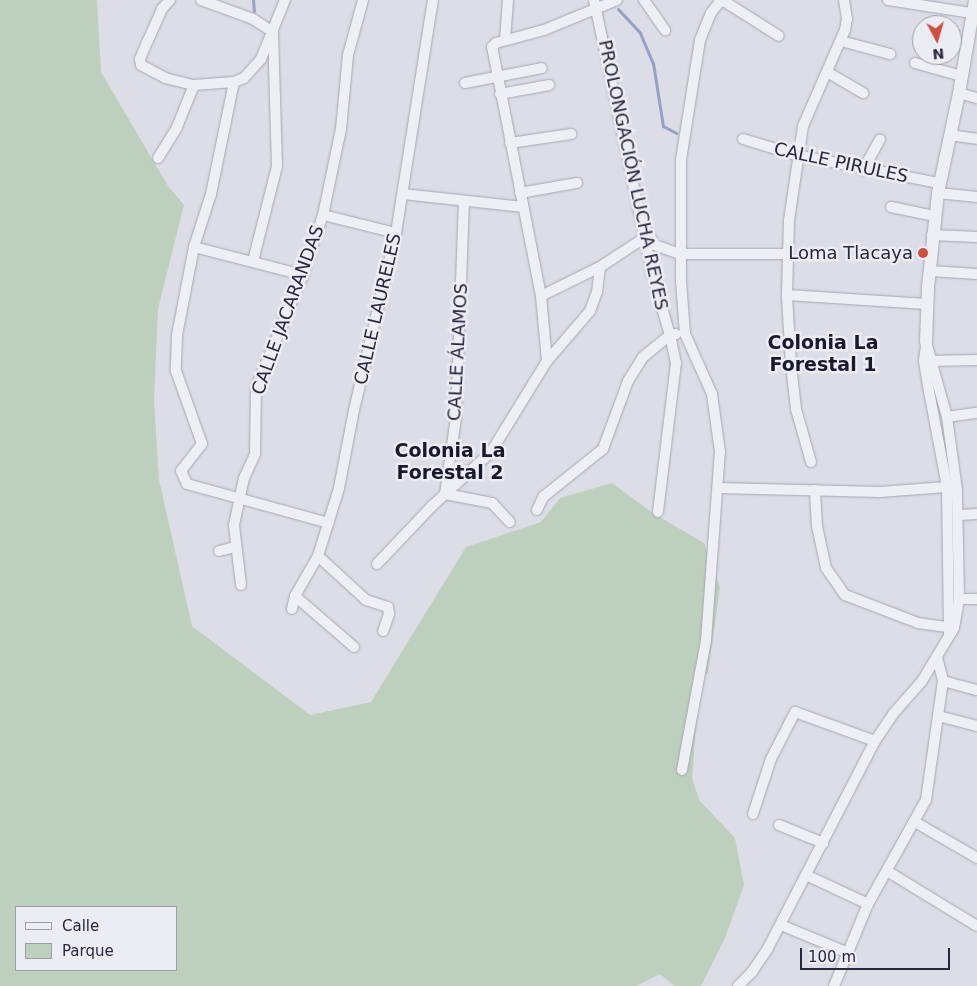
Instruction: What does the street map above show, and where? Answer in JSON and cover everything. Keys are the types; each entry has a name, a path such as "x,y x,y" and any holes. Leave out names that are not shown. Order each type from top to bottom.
{"street":[{"path":"171,0 162,9 140,59 141,65 165,78 194,85 234,82 244,78 261,59 274,32 285,0"},
{"path":"201,0 227,4 274,32"},
{"name":"CALLE JACARANDAS","path":"242,586 235,547 234,524 241,500 244,478 256,445 256,387 304,276 323,216 341,129 348,55 363,0"},
{"name":"CALLE LAURELES","path":"292,609 295,596 318,556 329,523 396,233 433,0"},
{"path":"505,40 508,0"},
{"path":"547,361 541,296 496,77 492,47 505,40 544,30 595,5 617,0"},
{"path":"644,0 665,30"},
{"path":"682,770 706,641 720,452 716,410 712,394 685,334 680,254 681,160 700,40 711,14 722,0 780,36"},
{"path":"811,462 796,409 787,295 788,254 796,155 810,105 841,41 848,20 844,0"},
{"path":"888,0 975,14"},
{"path":"950,631 947,487 928,361 926,342 927,304 932,235 938,188 960,93 975,14 975,0"},
{"name":"PROLONGACIÓN LUCHA REYES","path":"595,5 644,238 670,335 685,334"},
{"path":"253,261 277,166 274,32"},
{"path":"841,41 890,54"},
{"path":"922,65 962,76"},
{"path":"465,83 542,68"},
{"path":"827,72 863,93"},
{"path":"234,82 211,194 194,246 177,335 175,362 202,444 181,471 187,484 329,523"},
{"path":"158,158 177,126 194,85"},
{"path":"500,94 549,85"},
{"path":"960,93 977,98"},
{"path":"510,143 571,134"},
{"path":"950,135 977,139"},
{"name":"CALLE PIRULES","path":"743,139 796,155 977,197"},
{"path":"863,170 880,139"},
{"path":"520,193 577,183"},
{"path":"402,194 523,207"},
{"name":"CALLE ÁLAMOS","path":"445,494 456,418 464,201"},
{"path":"891,207 935,216"},
{"path":"323,216 396,233"},
{"path":"641,221 655,245 680,254 788,254"},
{"path":"932,235 977,237"},
{"path":"541,296 600,267 644,238"},
{"path":"194,246 304,276"},
{"path":"377,564 445,494 491,452 547,361 590,311 598,292 600,267"},
{"path":"930,270 977,274"},
{"path":"787,295 927,304"},
{"path":"537,510 542,497 603,449 628,381 643,357 670,335 676,363 658,512"},
{"path":"928,361 977,360"},
{"path":"738,986 752,972 781,925 808,876 823,842 875,741 893,714 922,681 950,631 959,600 959,515 947,417 928,361"},
{"path":"947,417 977,413"},
{"path":"718,488 880,492 947,487"},
{"path":"815,490 817,526 826,568 851,599 918,623 950,631"},
{"path":"445,494 492,503 510,522"},
{"path":"959,515 977,514"},
{"path":"218,551 235,547"},
{"path":"318,556 366,600 390,611 383,630"},
{"path":"295,596 354,647"},
{"path":"959,600 977,599"},
{"path":"834,986 846,952 868,904 916,822 926,800 943,681 937,656"},
{"path":"943,681 977,690"},
{"path":"753,814 771,759 795,712 875,741"},
{"path":"938,716 977,726"},
{"path":"916,822 977,858"},
{"path":"779,825 823,842"},
{"path":"887,870 977,926"},
{"path":"808,876 868,904"},
{"path":"781,925 846,952"}],"green space":[{"path":"0,0 97,0 101,72 168,186 184,205 158,309 154,401 159,480 192,626 310,715 371,702 466,547 541,522 560,498 612,483 654,514 704,543 720,587 708,673 700,676 692,778 699,800 735,838 744,885 725,938 701,986 675,986 660,974 636,986 0,986"}],"waterway":[{"path":"253,0 254,11"},
{"path":"618,9 640,33 653,63 663,126 676,133"}],"place":[{"name":"Loma Tlacaya","path":"923,253"}],"district":[{"name":"Colonia La Forestal 1","path":"823,354"},
{"name":"Colonia La Forestal 2","path":"450,462"}]}
